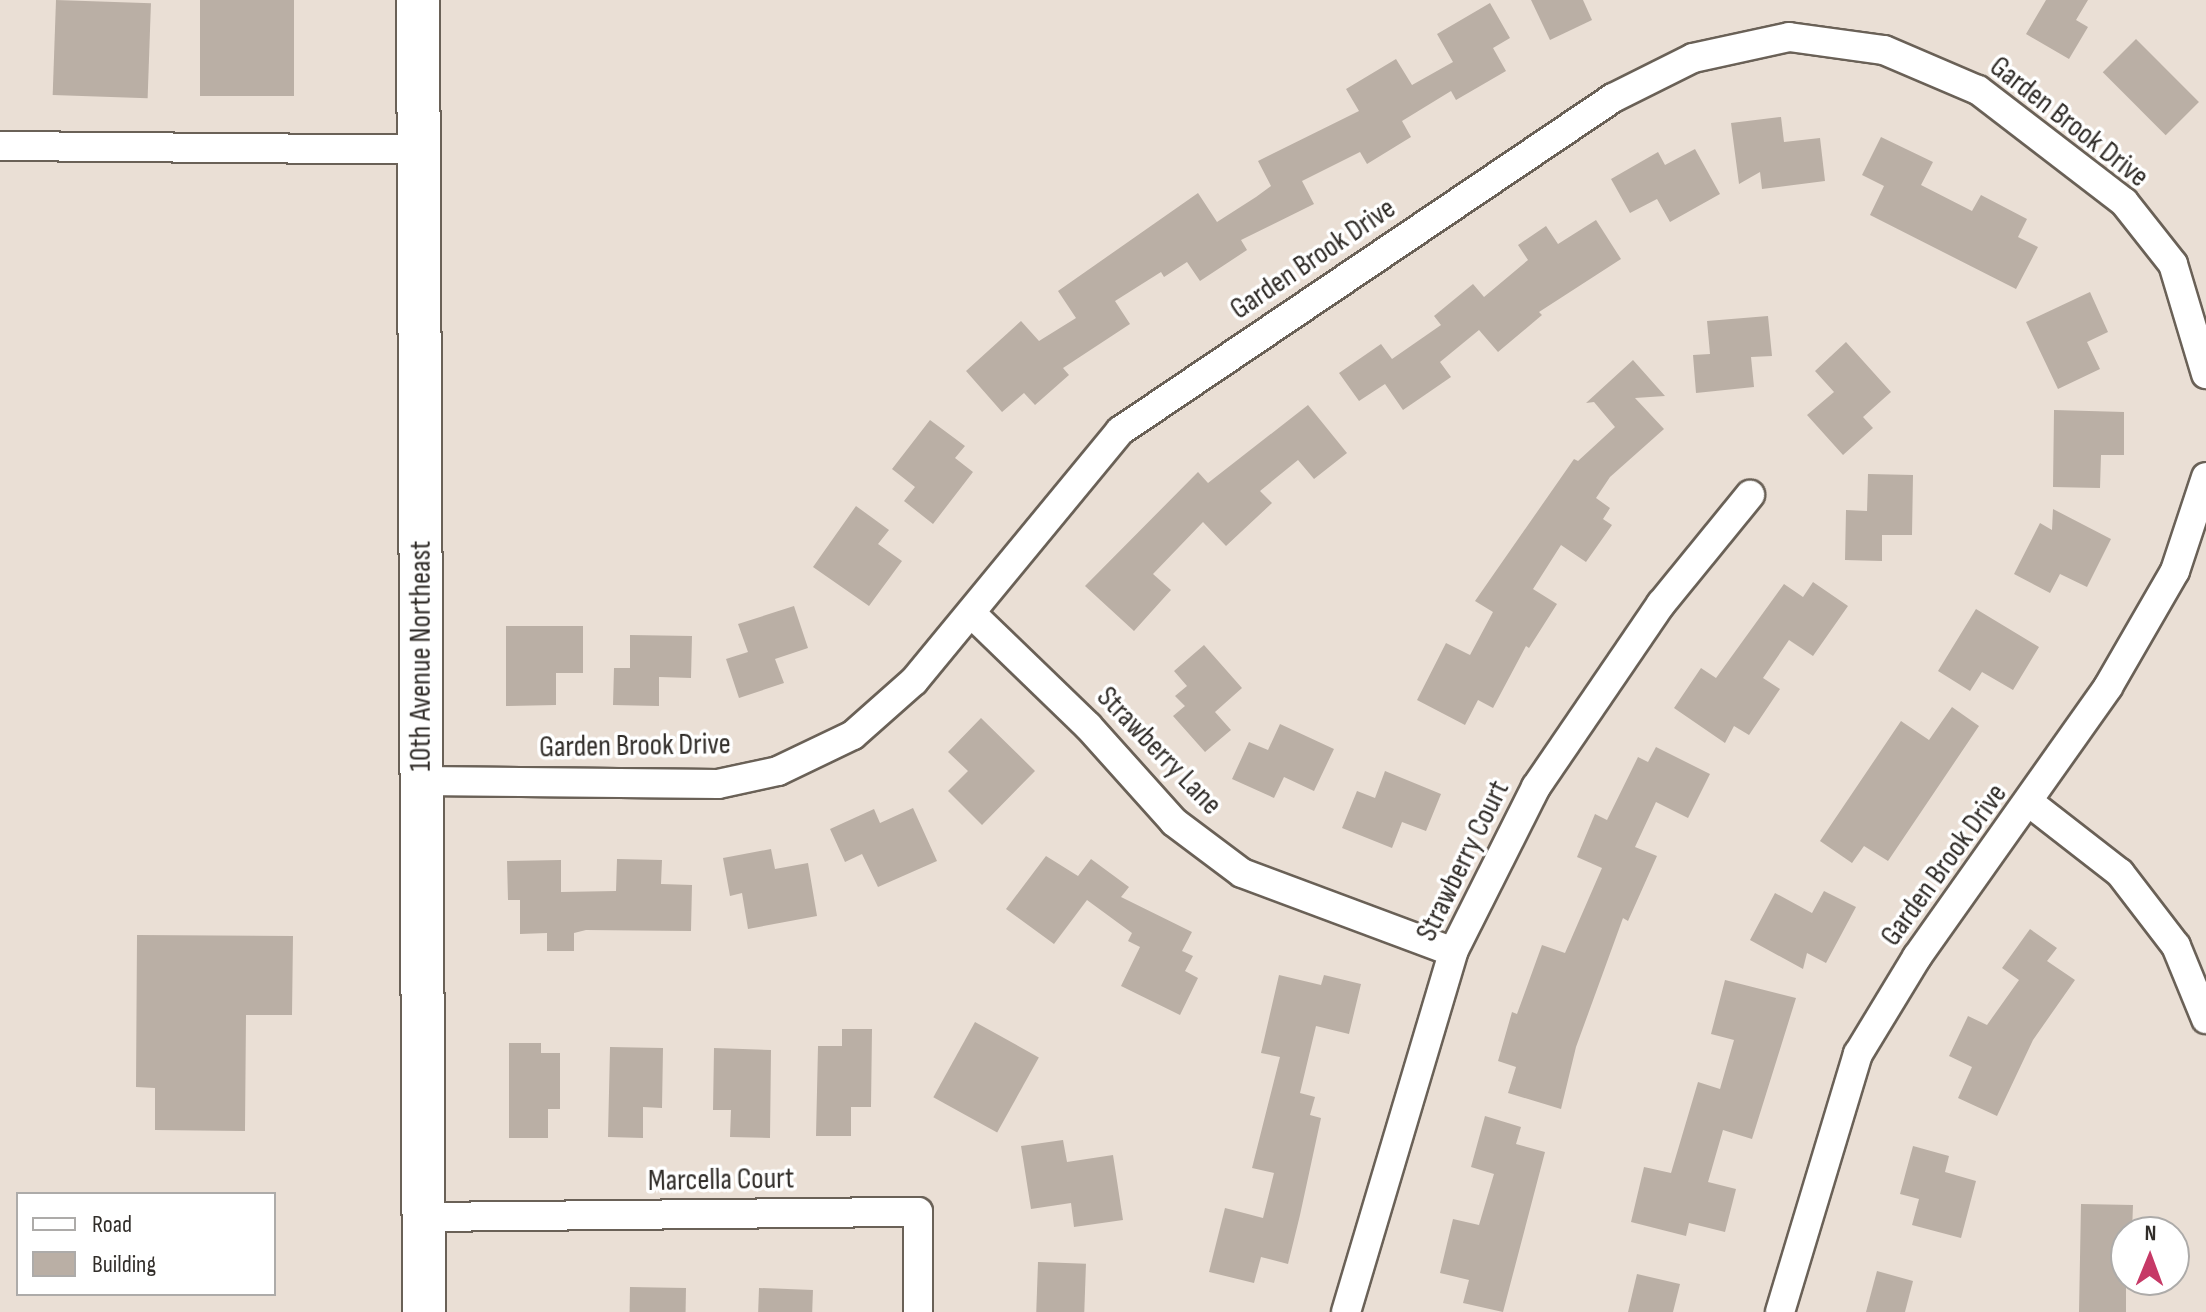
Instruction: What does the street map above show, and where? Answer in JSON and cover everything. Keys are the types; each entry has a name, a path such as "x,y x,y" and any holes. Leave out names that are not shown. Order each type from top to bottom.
{"street":[{"name":"10th Avenue Northeast","path":"418,0 424,1312"},
{"name":"Garden Brook Drive","path":"422,781 718,784 778,771 853,735 914,681 1120,431 1613,98 1693,58 1789,37 1884,50 1978,90 2124,202 2173,264 2206,374"},
{"path":"0,146 419,150"},
{"name":"Garden Brook Drive","path":"1780,1312 1858,1054 1917,957 2030,803 2108,687 2175,571 2206,477"},
{"name":"Strawberry Court","path":"1346,1312 1453,952 1536,787 1661,604 1750,495"},
{"name":"Strawberry Lane","path":"972,614 1088,726 1174,822 1242,873 1453,952"},
{"path":"2030,803 2120,873 2176,946 2206,1019"},
{"name":"Marcella Court","path":"424,1217 918,1212 918,1312"}],"building":[{"path":"56,0 151,3 148,98 53,95"},
{"path":"200,0 294,0 294,96 200,96"},
{"path":"1531,0 1583,0 1592,20 1550,40"},
{"path":"2046,0 2088,0 2076,20 2088,27 2069,59 2026,34"},
{"path":"1490,3 1510,38 1493,48 1506,71 1456,100 1451,91 1402,121 1411,137 1367,164 1360,152 1302,181 1314,204 1241,240 1247,250 1200,281 1187,262 1164,277 1161,272 1115,301 1130,324 1063,368 1069,375 1035,405 1024,393 1002,412 966,371 1021,321 1039,341 1076,318 1058,291 1198,193 1217,222 1271,186 1258,161 1359,111 1346,89 1396,59 1412,85 1453,62 1437,34"},
{"path":"2136,39 2199,102 2166,135 2103,72"},
{"path":"1781,117 1784,142 1820,138 1825,181 1762,189 1760,172 1739,184 1731,123"},
{"path":"1881,137 1933,162 1921,185 1972,211 1981,195 2027,219 2018,237 2038,247 2016,289 1870,215 1884,186 1862,175"},
{"path":"1695,149 1720,194 1670,222 1657,199 1630,213 1611,179 1658,152 1665,165"},
{"path":"1596,220 1621,259 1539,312 1542,315 1498,352 1479,330 1440,362 1451,377 1403,410 1385,384 1359,401 1339,373 1381,344 1392,359 1441,325 1434,316 1473,284 1484,297 1528,260 1518,245 1546,226 1558,244"},
{"path":"2090,292 2108,332 2087,342 2100,369 2058,389 2026,322"},
{"path":"1768,316 1772,356 1751,357 1754,387 1696,393 1693,355 1710,354 1707,321"},
{"path":"1846,342 1891,392 1863,417 1873,428 1843,455 1807,415 1834,392 1815,371"},
{"path":"1633,360 1665,396 1635,398 1664,429 1610,477 1596,498 1610,508 1603,519 1612,525 1586,562 1561,545 1533,589 1557,604 1529,648 1526,646 1493,708 1478,700 1465,725 1417,700 1446,643 1470,655 1493,612 1475,601 1574,459 1578,461 1615,427 1594,402 1586,403"},
{"path":"1308,405 1347,453 1314,479 1298,460 1260,491 1272,503 1226,546 1203,522 1153,574 1171,590 1134,631 1085,586 1198,472 1208,483"},
{"path":"2054,410 2124,412 2124,455 2101,455 2100,488 2053,487"},
{"path":"930,420 965,446 955,458 973,472 933,524 904,501 915,487 892,469"},
{"path":"1868,474 1913,475 1912,535 1882,535 1882,561 1845,560 1846,510 1867,511"},
{"path":"856,506 889,530 878,544 902,561 869,606 813,567"},
{"path":"2053,509 2111,539 2087,587 2060,574 2050,593 2014,574 2040,523 2052,530"},
{"path":"1813,582 1848,606 1813,656 1789,640 1763,678 1780,689 1749,735 1734,726 1725,743 1674,708 1701,668 1716,678 1784,584 1803,597"},
{"path":"794,606 808,648 775,659 784,683 739,698 726,659 748,652 738,624"},
{"path":"1976,609 2039,647 2013,690 1982,672 1970,691 1938,671"},
{"path":"506,626 583,626 583,673 556,673 556,705 506,706"},
{"path":"630,635 692,636 691,678 659,677 659,706 613,705 614,668 630,668"},
{"path":"1204,645 1242,688 1215,712 1231,730 1205,752 1173,716 1185,706 1175,696 1187,686 1174,671"},
{"path":"1952,707 1979,726 1888,861 1864,846 1852,863 1820,841 1901,721 1929,740"},
{"path":"981,718 1035,771 982,825 948,791 968,771 948,752"},
{"path":"1280,724 1334,749 1314,791 1284,777 1274,798 1232,779 1249,742 1268,750"},
{"path":"1656,747 1710,774 1688,818 1656,802 1635,847 1657,856 1628,921 1623,918 1576,1047 1561,1109 1508,1093 1516,1067 1498,1061 1512,1012 1517,1014 1542,945 1565,953 1602,868 1577,857 1595,814 1607,820 1638,757 1648,762"},
{"path":"1385,771 1441,794 1426,831 1402,822 1392,848 1342,828 1357,791 1375,798"},
{"path":"913,808 937,861 878,887 862,854 845,862 830,829 874,809 880,823"},
{"path":"771,849 775,869 808,863 817,916 748,929 742,893 730,896 723,858"},
{"path":"1046,856 1078,876 1091,859 1129,887 1121,897 1192,932 1182,951 1193,956 1185,971 1198,978 1180,1015 1121,986 1140,947 1128,941 1132,933 1087,900 1054,944 1006,909"},
{"path":"617,859 662,860 661,884 692,885 691,931 586,930 574,933 574,951 547,951 547,933 520,934 520,900 508,900 507,861 561,860 561,892 616,891"},
{"path":"1824,891 1856,907 1826,963 1807,953 1803,969 1750,940 1775,893 1812,913"},
{"path":"2030,929 2057,948 2047,961 2075,980 2033,1040 1997,1116 1958,1098 1972,1067 1949,1056 1968,1016 1987,1025 2019,980 2002,968"},
{"path":"137,935 293,936 292,1015 246,1015 245,1131 155,1130 155,1088 136,1087"},
{"path":"1279,975 1321,985 1324,975 1361,984 1349,1034 1316,1026 1300,1093 1315,1097 1310,1115 1321,1118 1300,1215 1288,1264 1261,1257 1254,1283 1209,1272 1225,1208 1263,1218 1274,1173 1252,1168 1280,1057 1261,1053"},
{"path":"1725,980 1796,998 1752,1139 1723,1130 1708,1182 1736,1189 1725,1232 1689,1223 1686,1236 1631,1222 1644,1167 1671,1173 1698,1082 1720,1089 1734,1040 1711,1034"},
{"path":"975,1022 1039,1057 997,1133 933,1097"},
{"path":"842,1029 872,1029 871,1107 851,1107 851,1136 816,1136 818,1046 842,1046"},
{"path":"509,1043 541,1043 541,1053 560,1053 560,1109 548,1109 548,1138 509,1138"},
{"path":"610,1047 663,1048 662,1108 643,1107 643,1138 608,1137"},
{"path":"714,1048 771,1050 770,1138 730,1137 731,1110 713,1110"},
{"path":"1485,1116 1521,1127 1516,1144 1545,1152 1503,1312 1463,1303 1469,1280 1440,1273 1453,1219 1479,1225 1494,1174 1471,1167"},
{"path":"1063,1140 1067,1162 1113,1155 1123,1220 1074,1227 1071,1203 1031,1209 1021,1146"},
{"path":"1913,1146 1949,1156 1945,1172 1976,1181 1961,1238 1912,1225 1919,1199 1900,1194"},
{"path":"2081,1204 2133,1205 2133,1216 2110,1216 2110,1296 2126,1296 2126,1312 2079,1312"},
{"path":"1038,1262 1086,1264 1084,1312 1036,1312"},
{"path":"1877,1271 1913,1281 1905,1312 1866,1312"},
{"path":"1637,1274 1680,1284 1673,1312 1628,1312"},
{"path":"630,1287 686,1288 686,1312 630,1312"},
{"path":"759,1288 813,1290 812,1312 758,1312"}]}
